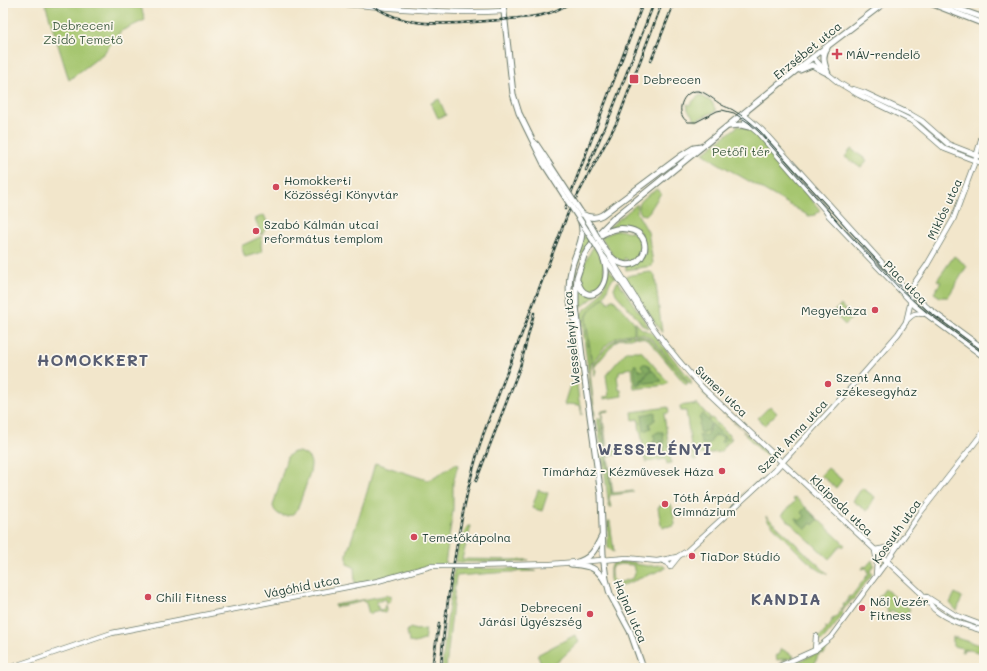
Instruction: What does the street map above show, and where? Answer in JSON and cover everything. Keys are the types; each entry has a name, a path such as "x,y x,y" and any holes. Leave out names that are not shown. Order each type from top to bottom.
{"main road":[{"path":"503,3 513,94 519,113 530,134 536,150 582,214 604,253 606,272 601,289 594,294 586,293 580,287 578,277"},
{"name":"Erzsébet utca","path":"744,114 813,57 884,3"},
{"path":"930,3 984,24"},
{"path":"942,3 984,18"},
{"path":"826,73 823,54 830,44"},
{"path":"792,74 812,65 826,73"},
{"name":"Wesselényi utca","path":"604,561 601,495 579,333 576,296 578,277 584,256 593,241 613,220 744,114"},
{"path":"728,126 749,126"},
{"path":"582,214 589,218 598,217 681,156 694,148 702,147"},
{"path":"546,163 581,223 600,246"},
{"path":"579,333 570,305 570,280 573,263 582,236 581,223"},
{"path":"593,241 609,230 624,228 634,230 638,233 643,238 645,244 645,250 642,256 631,265 624,265 617,262 604,253"},
{"path":"571,564 589,558 597,547 602,536"},
{"name":"Hajnal utca","path":"604,561 608,588 629,627 643,668"},
{"path":"571,564 588,566 596,570 601,575 608,588"}],"street":[{"path":"331,3 446,12 475,13 504,11"},
{"path":"813,57 826,73 840,83 859,95 914,122 945,149 976,158 984,158"},
{"path":"744,114 746,122 749,126"},
{"name":"Piac utca","path":"744,114 762,130 829,206 909,291 928,308 984,349"},
{"name":"Piac utca","path":"749,126 758,134 834,221 910,301 926,315 984,357"},
{"name":"Miklós utca","path":"909,291 927,266 953,220 976,158 984,130"},
{"path":"976,158 984,164"},
{"name":"Sumen utca","path":"604,253 671,351 698,382 783,462"},
{"path":"899,290 909,291"},
{"name":"Szent Anna utca","path":"635,559 655,561 679,556 687,551 745,499 783,462 898,334 906,322 910,301 909,291"},
{"path":"906,322 912,315 917,313 926,315"},
{"name":"Kossuth utca","path":"776,667 815,650 833,634 921,512 984,431"},
{"name":"Klaipeda utca","path":"783,462 922,594"},
{"path":"876,576 877,562 875,550 891,547 899,543"},
{"path":"661,560 668,563 670,567 679,556"},
{"name":"Vágóhíd utca","path":"9,668 112,632 378,582 430,566 571,564 635,559"},
{"path":"922,594 955,615 984,626"},
{"path":"922,594 934,608 952,620 984,631"},
{"path":"938,611 942,608"},
{"path":"815,650 816,638 820,642 824,643"}],"green space":[{"name":"Debreceni Zsidó Temető","path":"45,3 140,3 145,20 121,31 103,54 69,80"},
{"path":"700,95 712,102 716,111 696,120 688,110 687,104 690,105"},
{"path":"439,99 446,115 438,118 431,103"},
{"name":"Petőfi tér","path":"738,126 748,128 757,134 820,210 815,215 809,216 703,153"},
{"path":"851,149 867,160 861,168 845,157"},
{"path":"657,189 661,193 649,212 646,215 641,214 639,210 640,202"},
{"path":"637,204 637,213 648,232 653,263 652,266 626,270 626,266 646,253 639,231 627,228 607,229"},
{"path":"264,215 268,224 262,235 255,219"},
{"path":"617,230 632,232 638,235 642,243 643,250 636,261 627,264 627,259 624,258 624,262 616,258 601,237"},
{"path":"585,231 590,239 582,254 577,269 573,302 571,301 572,273"},
{"path":"262,236 262,252 245,257 241,246"},
{"path":"594,245 604,265 604,276 600,287 592,293 584,291 580,281 586,260"},
{"path":"954,256 967,266 948,297 940,297 934,293 941,282 937,280"},
{"path":"608,268 615,277 610,282 605,295 590,310 585,319 591,365 590,374 594,416 581,314 593,303 602,291 607,278"},
{"path":"650,272 654,274 655,277 662,333 625,277"},
{"path":"618,281 649,328 643,326 616,294 614,288"},
{"path":"579,290 597,295 580,308"},
{"path":"604,297 609,303 611,299 613,299 634,322 634,334 620,336 609,343 604,347 592,364 586,319 590,310"},
{"path":"841,305 852,318 845,325 833,312"},
{"path":"635,322 642,329 652,333 691,380 691,385 653,340 643,334 635,334"},
{"path":"634,335 634,338 622,338 616,341 595,366 594,369 596,370 594,377 593,365 605,349 610,344 621,338"},
{"path":"635,335 643,336 652,341 688,383 686,385 650,342 643,338 635,337"},
{"path":"627,351 641,351 668,382 665,385 634,389 632,368 625,369 619,371 619,375 617,376 619,390 621,390 622,396 604,399 604,397 609,396 606,375"},
{"path":"643,364 647,364 651,369 645,374 643,379 639,381 639,385 636,385 634,365 642,371 644,369 641,366"},
{"path":"652,370 662,381 640,384 640,381 644,380 646,375"},
{"path":"574,381 577,384 582,415 580,405 566,404 566,406 564,404 570,385"},
{"path":"696,403 696,406 698,405 704,411 703,412 710,417 709,419 712,418 717,423 716,425 718,424 724,430 723,432 725,431 730,436 729,438 732,438 720,452 697,455 697,460 693,460 686,411 681,411 680,406 693,404 694,406"},
{"path":"770,406 777,413 765,425 758,418"},
{"path":"668,407 669,413 664,414 671,463 667,464 666,459 645,462 646,459 644,459 643,451 645,451 643,450 642,442 644,441 642,441 642,432 640,432 639,424 641,423 639,423 638,419 633,420 632,412"},
{"path":"609,410 602,412 607,449 627,447 628,453 608,456 613,493 634,492 612,495 601,412"},
{"path":"655,412 655,420 649,424 651,428 644,431 642,415"},
{"path":"702,414 711,423 708,430 701,433 699,424 701,421 699,418"},
{"path":"597,418 600,418 611,493 609,499 611,507 609,507"},
{"path":"712,424 727,439 723,443 721,442 723,437 715,435 709,444 702,444 699,435 706,436"},
{"path":"658,432 663,432 665,455 657,456 655,452 660,451 663,448 657,446 662,441 654,443 653,447 655,438 653,435"},
{"path":"746,433 772,459 771,460 745,435"},
{"path":"293,452 300,452 306,455 310,459 311,466 297,510 291,515 284,516 277,513 273,506 287,457"},
{"path":"375,463 427,480 434,478 455,464 458,465 453,483 453,510 445,564 355,584 354,567 347,564 347,553"},
{"path":"828,468 842,480 836,488 821,475"},
{"path":"862,488 875,497 867,511 853,501"},
{"path":"538,490 548,493 542,511 532,508"},
{"path":"795,497 845,545 843,547 841,545 829,559 782,515 795,501 793,499"},
{"path":"671,504 675,524 674,526 663,527 661,525 658,508 659,506"},
{"path":"806,507 818,520 813,525 811,523 806,529 795,519 796,517 800,521 805,516 801,512"},
{"path":"766,516 828,574 822,572 806,559 768,521"},
{"path":"608,521 610,521 614,552 608,548"},
{"path":"471,526 462,559 529,560 522,562 455,562 458,548 466,529"},
{"path":"872,560 874,565 870,571 872,574 853,600 850,600 851,602 847,599 849,596 851,597 869,573 867,572 868,570 866,568 862,569"},
{"path":"635,562 635,564 648,566 662,565 666,568 614,590 610,579 610,568 613,563","holes":["620,564 633,565 635,574 633,578 618,583 614,581 611,575 611,569 613,566"]},
{"path":"521,568 536,571 456,576 446,668 442,668 454,569"},
{"path":"885,589 910,609 903,619 892,610 889,614 887,612 888,610 876,601"},
{"path":"955,593 962,597 957,611 950,603"},
{"path":"388,595 389,597 391,596 391,600 387,604 386,599 376,602 379,610 384,609 385,605 385,613 380,612 380,610 369,614 366,603 361,600"},
{"path":"361,600 356,603 335,607 335,605"},
{"path":"846,600 850,603 842,610 842,615 823,640 819,641 818,637 820,637 827,629 825,627 828,628 832,622 831,620 834,620 832,618 834,619 839,613 838,611 840,612 840,608 842,609 844,606 843,604 847,602"},
{"path":"410,628 416,630 426,629 424,640 415,643 409,642 407,631"},
{"path":"575,635 579,642 551,668 544,668 537,655"},
{"path":"953,637 984,646 984,653 964,649 962,652 962,648 953,646"},
{"path":"828,644 829,645 824,654 822,653 818,655 814,666 812,665 811,668 783,668 813,655"},
{"path":"780,648 794,656 791,657 794,657 780,662 788,658 777,660 776,655 779,655 781,651"}],"tram line":[{"path":"984,352 927,310 902,287 751,122 701,92 692,92 684,98 681,114 688,122 696,122 722,110 734,113 749,123 759,132 842,227 900,289 925,311 984,354"}],"railway":[{"path":"369,3 377,9 400,19 440,24 537,16 553,12 570,3"},
{"path":"565,209 643,3"},
{"path":"586,170 611,113 654,3"},
{"path":"441,668 448,602 460,530 466,498 483,435 568,213 617,122 662,3"},
{"path":"651,61 674,3"},
{"path":"476,481 520,367 534,313"},
{"path":"432,668 439,624"}],"place":[{"name":"MÁV-rendelő","path":"837,54"},
{"name":"Debrecen","path":"634,79"},
{"name":"Homokkerti Közösségi Könyvtár","path":"276,187"},
{"name":"Szabó Kálmán utcai református templom","path":"256,231"},
{"name":"Megyeháza","path":"875,310"},
{"name":"Szent Anna székesegyház","path":"828,384"},
{"name":"Tímárház - Kézművesek Háza","path":"722,471"},
{"name":"Tóth Árpád Gimnázium","path":"665,504"},
{"name":"Temetőkápolna","path":"414,537"},
{"name":"TiaDor Stúdió","path":"692,556"},
{"name":"Chili Fitness","path":"148,597"},
{"name":"Női Vezér Fitness","path":"862,608"},
{"name":"Debreceni Járási Ügyészség","path":"590,614"}],"district":[{"name":"HOMOKKERT","path":"93,359"},
{"name":"WESSELÉNYI","path":"655,448"},
{"name":"KANDIA","path":"786,598"}]}
